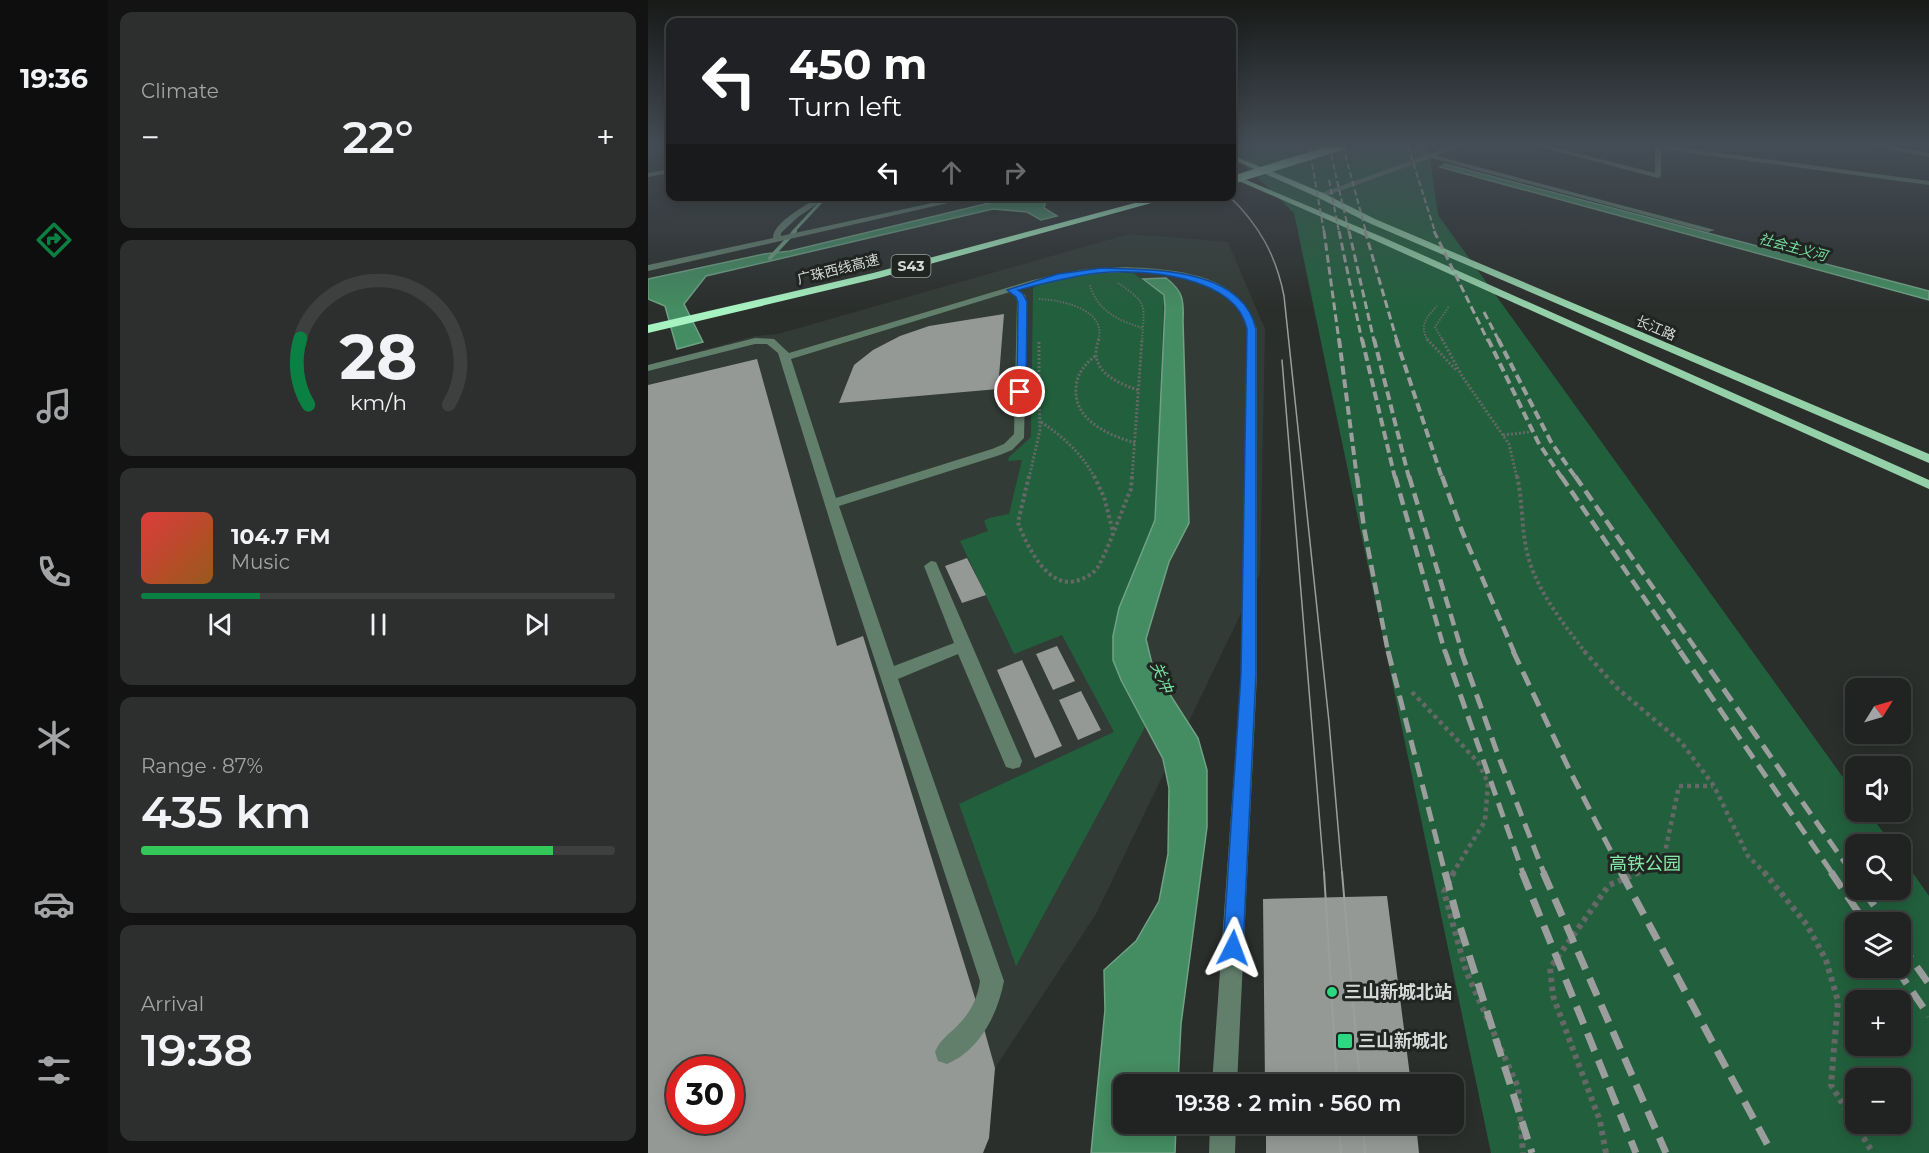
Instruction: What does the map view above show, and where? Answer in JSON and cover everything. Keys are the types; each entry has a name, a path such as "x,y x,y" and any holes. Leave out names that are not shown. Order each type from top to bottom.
{"highway":[{"name":"广珠西线高速","path":"648,318 875,266 1122,201"},
{"name":"广珠西线高速","path":"648,329 885,273 1154,201"}],"main road":[{"path":"1282,200 1377,238 1929,485"},
{"name":"长江路","path":"1314,200 1372,221 1929,459"},
{"name":"长江路","path":"1330,200 1372,221"}],"street":[{"path":"1597,200 1711,230"},
{"path":"778,241 777,232 795,215 817,201"},
{"path":"648,268 956,201"},
{"path":"786,357 1058,277 1102,270 1167,273 1203,281 1228,293 1245,310 1252,329 1249,674 1227,1074"},
{"path":"832,504 1008,447 1020,435 1022,302 1020,296 1011,290"},
{"path":"648,368 755,341 770,340 786,357 832,504 992,981 990,1003 973,1029 947,1052"},
{"path":"930,566 1013,761"},
{"path":"889,675 963,646"},
{"path":"1222,1153 1223,1134"}],"path":[{"path":"1089,281 1092,294 1102,308 1121,320 1143,328"},
{"path":"1082,282 1096,281"},
{"path":"1039,333 1041,422 1018,522 1020,530 1052,577 1067,582 1083,580 1097,568 1131,489 1143,302 1122,285 1111,281"},
{"path":"1038,292 1039,310"},
{"path":"1039,299 1068,303 1092,316 1099,326 1095,356 1089,360 1078,375 1076,402 1080,411 1100,429 1135,443"},
{"path":"1437,306 1424,320 1423,332 1429,344 1462,376"},
{"path":"1449,306 1435,327 1462,376 1509,444 1522,498 1527,554 1538,584 1584,651 1617,688 1681,742 1714,786 1748,856 1774,882 1807,926 1826,960 1838,1001 1831,1085 1873,1153"},
{"path":"1095,356 1110,376 1138,390"},
{"path":"1020,392 1039,390"},
{"path":"1041,422 1063,436 1090,465 1104,496 1113,533"},
{"path":"1502,435 1530,432"},
{"path":"1412,692 1478,762 1488,783 1485,821 1443,892 1466,971 1518,1087 1523,1153"},
{"path":"1606,1153 1600,1121 1553,996 1550,968 1609,885 1640,872 1664,857 1679,786 1714,786"}],"shaded area":[{"path":"1561,200 1581,200 1929,291 1929,300"},
{"path":"997,201 1046,201 1044,208 1057,216 1041,220 1027,212 993,209 706,276 684,304 703,342 677,349 665,306 648,299 648,279 764,254 790,251"},
{"path":"1129,234 1228,242 1265,329 1260,574 1096,914 995,1068 989,1138 983,1153 648,1153 648,365 755,336 778,334"},
{"path":"1166,278 1176,287 1181,296 1189,523 1169,562 1146,639 1153,668 1198,738 1207,770 1207,827 1181,1024 1178,1074 1113,1074 1113,1134 1176,1134 1175,1153 1091,1153 1105,1010 1104,970 1136,941 1159,901 1168,854 1169,788 1163,759 1121,680 1113,660 1113,636 1119,608 1155,520 1165,307 1164,295 1143,279"}],"green space":[{"name":"高铁公园","path":"1280,200 1436,200 1438,215 1845,780 1845,822 1876,822 1884,834 1845,834 1845,900 1911,900 1911,870 1929,896 1929,1153 1491,1153 1294,213"},
{"path":"1133,273 1164,295 1155,520 1113,660 1145,727 1016,966 959,804 1114,732 1062,635 1014,654 960,541 988,531 984,521 989,518 1009,514 1022,460 1008,461 1009,457 1031,437 1033,288 1061,278"}],"building":[{"path":"1004,314 998,389 839,403 854,365 873,350 900,336 929,326"},
{"path":"757,359 837,646 863,636 979,1011 995,1068 989,1138 983,1153 648,1153 648,385"},
{"path":"967,558 986,595 962,603 945,566"},
{"path":"1057,646 1075,681 1053,690 1036,654"},
{"path":"1022,660 1062,746 1035,758 997,670"},
{"path":"1081,691 1101,730 1078,740 1059,700"},
{"name":"三山新城北站","path":"1387,896 1410,1074 1265,1074 1263,899"},
{"path":"1266,1134 1417,1134 1419,1153 1266,1153"}],"waterway":[{"path":"793,232 823,201"},
{"path":"770,258 795,231"}],"tram line":[{"path":"1234,201 1265,241 1281,281 1284,296 1329,722 1342,873"},
{"path":"1282,360 1324,873"},
{"path":"1324,872 1336,1074"},
{"path":"1342,872 1359,1074"},
{"path":"1340,1134 1341,1153"},
{"path":"1364,1134 1365,1153"}],"railway":[{"path":"1318,200 1324,232"},
{"path":"1333,200 1339,232"},
{"path":"1342,200 1349,232"},
{"path":"1357,200 1366,232"},
{"path":"1425,200 1435,232"},
{"path":"1324,231 1339,341"},
{"path":"1339,231 1362,341"},
{"path":"1349,231 1374,341"},
{"path":"1365,231 1397,341"},
{"path":"1434,231 1488,341"},
{"path":"1484,312 1499,341"},
{"path":"1339,339 1357,478"},
{"path":"1362,339 1395,478"},
{"path":"1374,339 1409,478"},
{"path":"1396,339 1442,478"},
{"path":"1488,339 1538,442 1562,478"},
{"path":"1498,339 1551,442 1576,478"},
{"path":"1357,476 1364,528 1388,652"},
{"path":"1395,476 1445,652"},
{"path":"1409,476 1462,652"},
{"path":"1442,476 1462,531 1514,652"},
{"path":"1561,476 1681,652"},
{"path":"1575,476 1698,652"},
{"path":"1388,651 1445,873"},
{"path":"1445,651 1523,873"},
{"path":"1461,651 1544,873"},
{"path":"1513,651 1622,873"},
{"path":"1680,651 1832,873"},
{"path":"1697,651 1845,863"},
{"path":"1445,872 1457,917 1532,1153"},
{"path":"1522,872 1636,1153"},
{"path":"1543,872 1666,1153"},
{"path":"1621,872 1772,1153"},
{"path":"1831,872 1858,912"},
{"path":"1870,900 1879,912"},
{"path":"1911,959 1929,984"},
{"path":"1903,978 1929,1016"}],"place":[{"name":"三山新城北站","path":"1332,992"},
{"name":"三山新城北","path":"1345,1041"}],"route":[{"path":"1020,392 1022,302 1020,296 1011,290 1038,281 1102,270 1146,270 1185,276 1203,281 1228,293 1238,301 1250,321 1252,329 1249,674 1233,948"}],"water label":[{"name":"社会主义河","path":"1793,247"},
{"name":"关冲","path":"1162,677"}]}
